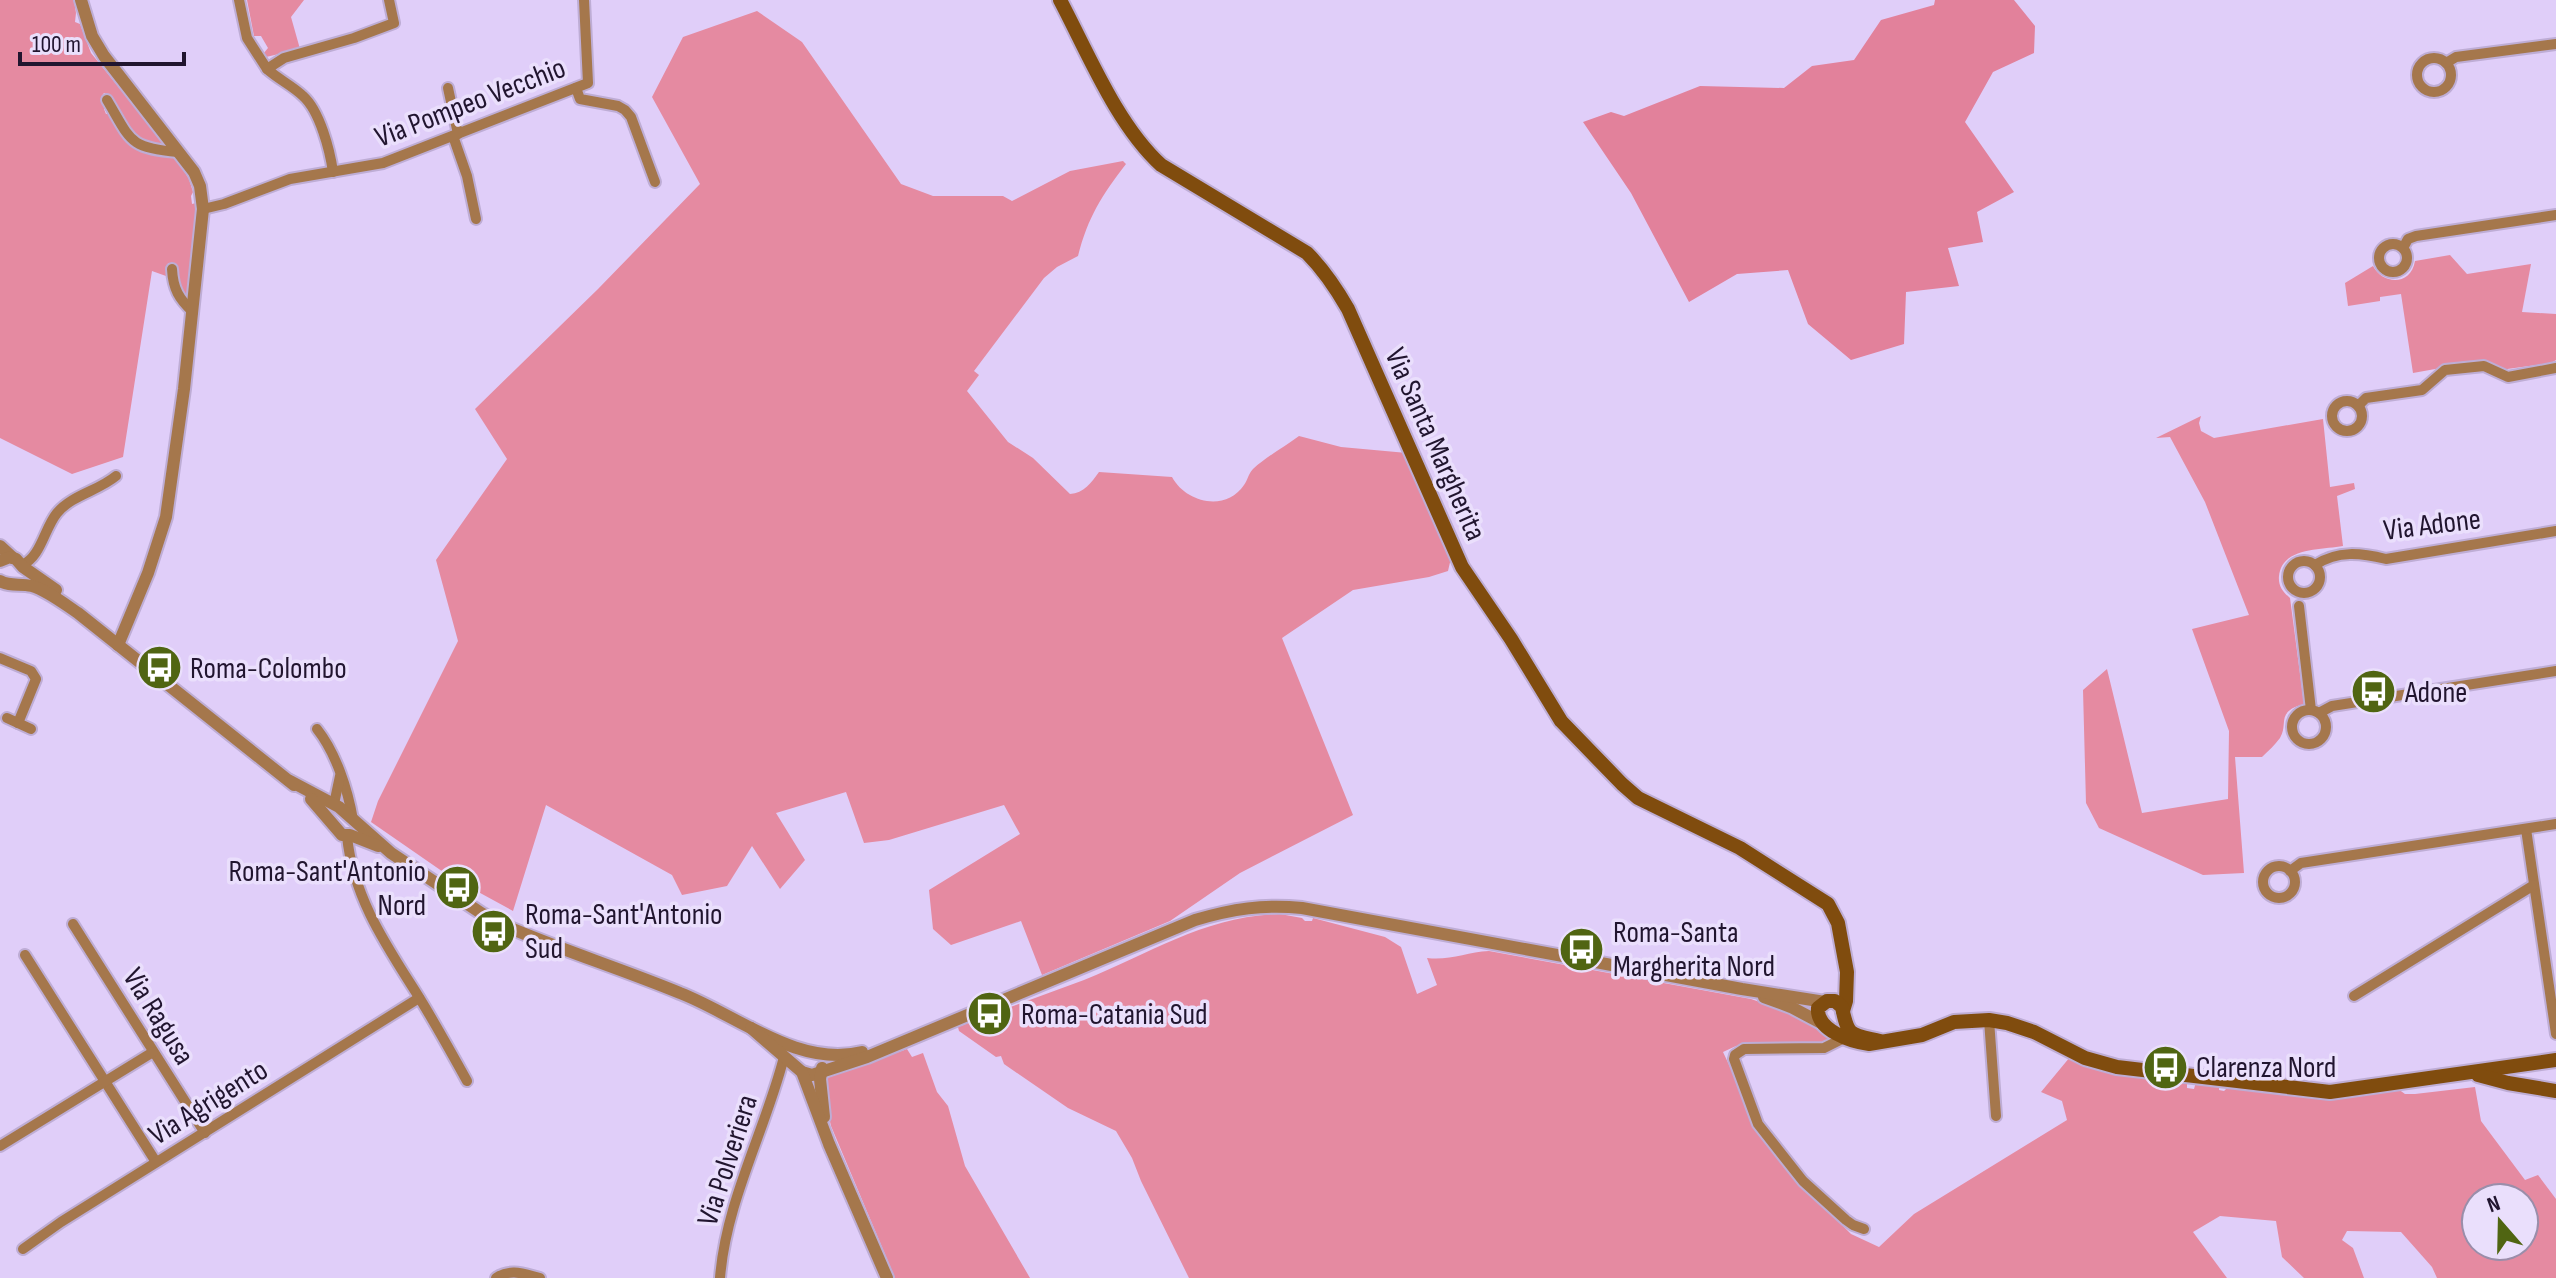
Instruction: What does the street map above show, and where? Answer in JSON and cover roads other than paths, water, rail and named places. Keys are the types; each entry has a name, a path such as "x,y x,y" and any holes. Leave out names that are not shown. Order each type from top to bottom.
{"main road":[{"name":"Via Santa Margherita","path":"1060,0 1128,128 1147,152 1161,165 1307,253 1335,287 1348,309 1462,567 1568,731 1638,798 1725,840 1828,904 1838,923 1845,955 1847,990 1842,1015"},
{"path":"1845,955 1842,979 1817,1012 1825,1025 1844,1038 1862,1043 1922,1035 1954,1022 1989,1020 2034,1032 2085,1058 2117,1067 2330,1092 2556,1060"},
{"path":"1826,1001 1839,1004 1846,1027 1857,1036 1880,1041"},
{"path":"1825,1025 1836,1025 1842,1015"},
{"path":"2519,1064 2516,1075 2522,1084"},
{"path":"2470,1073 2556,1091"}],"street":[{"path":"81,0 92,36 104,56 194,172 200,186 204,214 166,517 148,573 118,645"},
{"path":"239,0 247,38 267,69 309,102 330,149 333,172"},
{"path":"267,69 284,58 394,23 389,0"},
{"name":"Via Pompeo Vecchio","path":"204,214 290,179 383,163 588,83 584,0"},
{"path":"2446,63 2456,57 2556,44"},
{"path":"448,88 476,219"},
{"path":"576,88 580,99 618,106 631,117 655,182"},
{"path":"107,100 131,140 142,147 178,152"},
{"path":"2403,248 2408,239 2416,236 2556,215"},
{"path":"172,269 173,286 193,312"},
{"path":"2358,406 2366,398 2422,390 2445,370 2484,366 2508,377 2556,368"},
{"path":"14,563 26,563 37,551 45,530 61,508 116,476"},
{"name":"Via Adone","path":"2315,565 2331,556 2358,552 2386,559 2556,531"},
{"path":"0,546 23,576 10,583 0,599"},
{"path":"14,563 58,592 78,613"},
{"path":"10,583 41,589 78,613 290,781 354,821 391,853 481,913 503,925 683,993 751,1028 816,1053 822,1060 821,1093 829,1144"},
{"path":"2299,606 2315,711 2556,671"},
{"path":"0,658 31,671 36,679 12,720 31,729"},
{"path":"317,729 325,739 340,774 354,821 355,828 348,836"},
{"path":"340,774 330,808 342,835 391,853"},
{"path":"2290,871 2301,863 2556,824"},
{"path":"2526,829 2556,1034"},
{"path":"348,836 357,885 374,925 467,1081"},
{"path":"2354,996 2534,885"},
{"path":"751,1028 808,1075 896,1044 1195,920 1242,908 1272,905 1742,989 1826,1001"},
{"name":"Via Ragusa","path":"73,924 205,1133"},
{"path":"25,955 156,1162"},
{"path":"1742,989 1791,1007 1825,1025"},
{"name":"Via Agrigento","path":"23,1249 61,1222 419,998"},
{"path":"1989,1020 1996,1116"},
{"path":"1844,1038 1824,1048 1744,1049 1734,1059 1758,1124 1786,1162 1846,1220 1864,1229"},
{"path":"887,1278 829,1144 799,1062 802,1055 854,1054 896,1044"},
{"path":"0,1146 153,1052"},
{"name":"Via Polveriera","path":"720,1278 726,1234 774,1096 784,1057"},
{"path":"496,1278 505,1272 540,1278"}],"place":[{"name":"Roma-Colombo","path":"159,668"},
{"name":"Adone","path":"2374,692"},
{"name":"Roma-Sant'Antonio Nord","path":"457,888"},
{"name":"Roma-Sant'Antonio Sud","path":"494,931"},
{"name":"Roma-Santa Margherita Nord","path":"1582,949"},
{"name":"Roma-Catania Sud","path":"990,1014"},
{"name":"Clarenza Nord","path":"2165,1067"}]}
